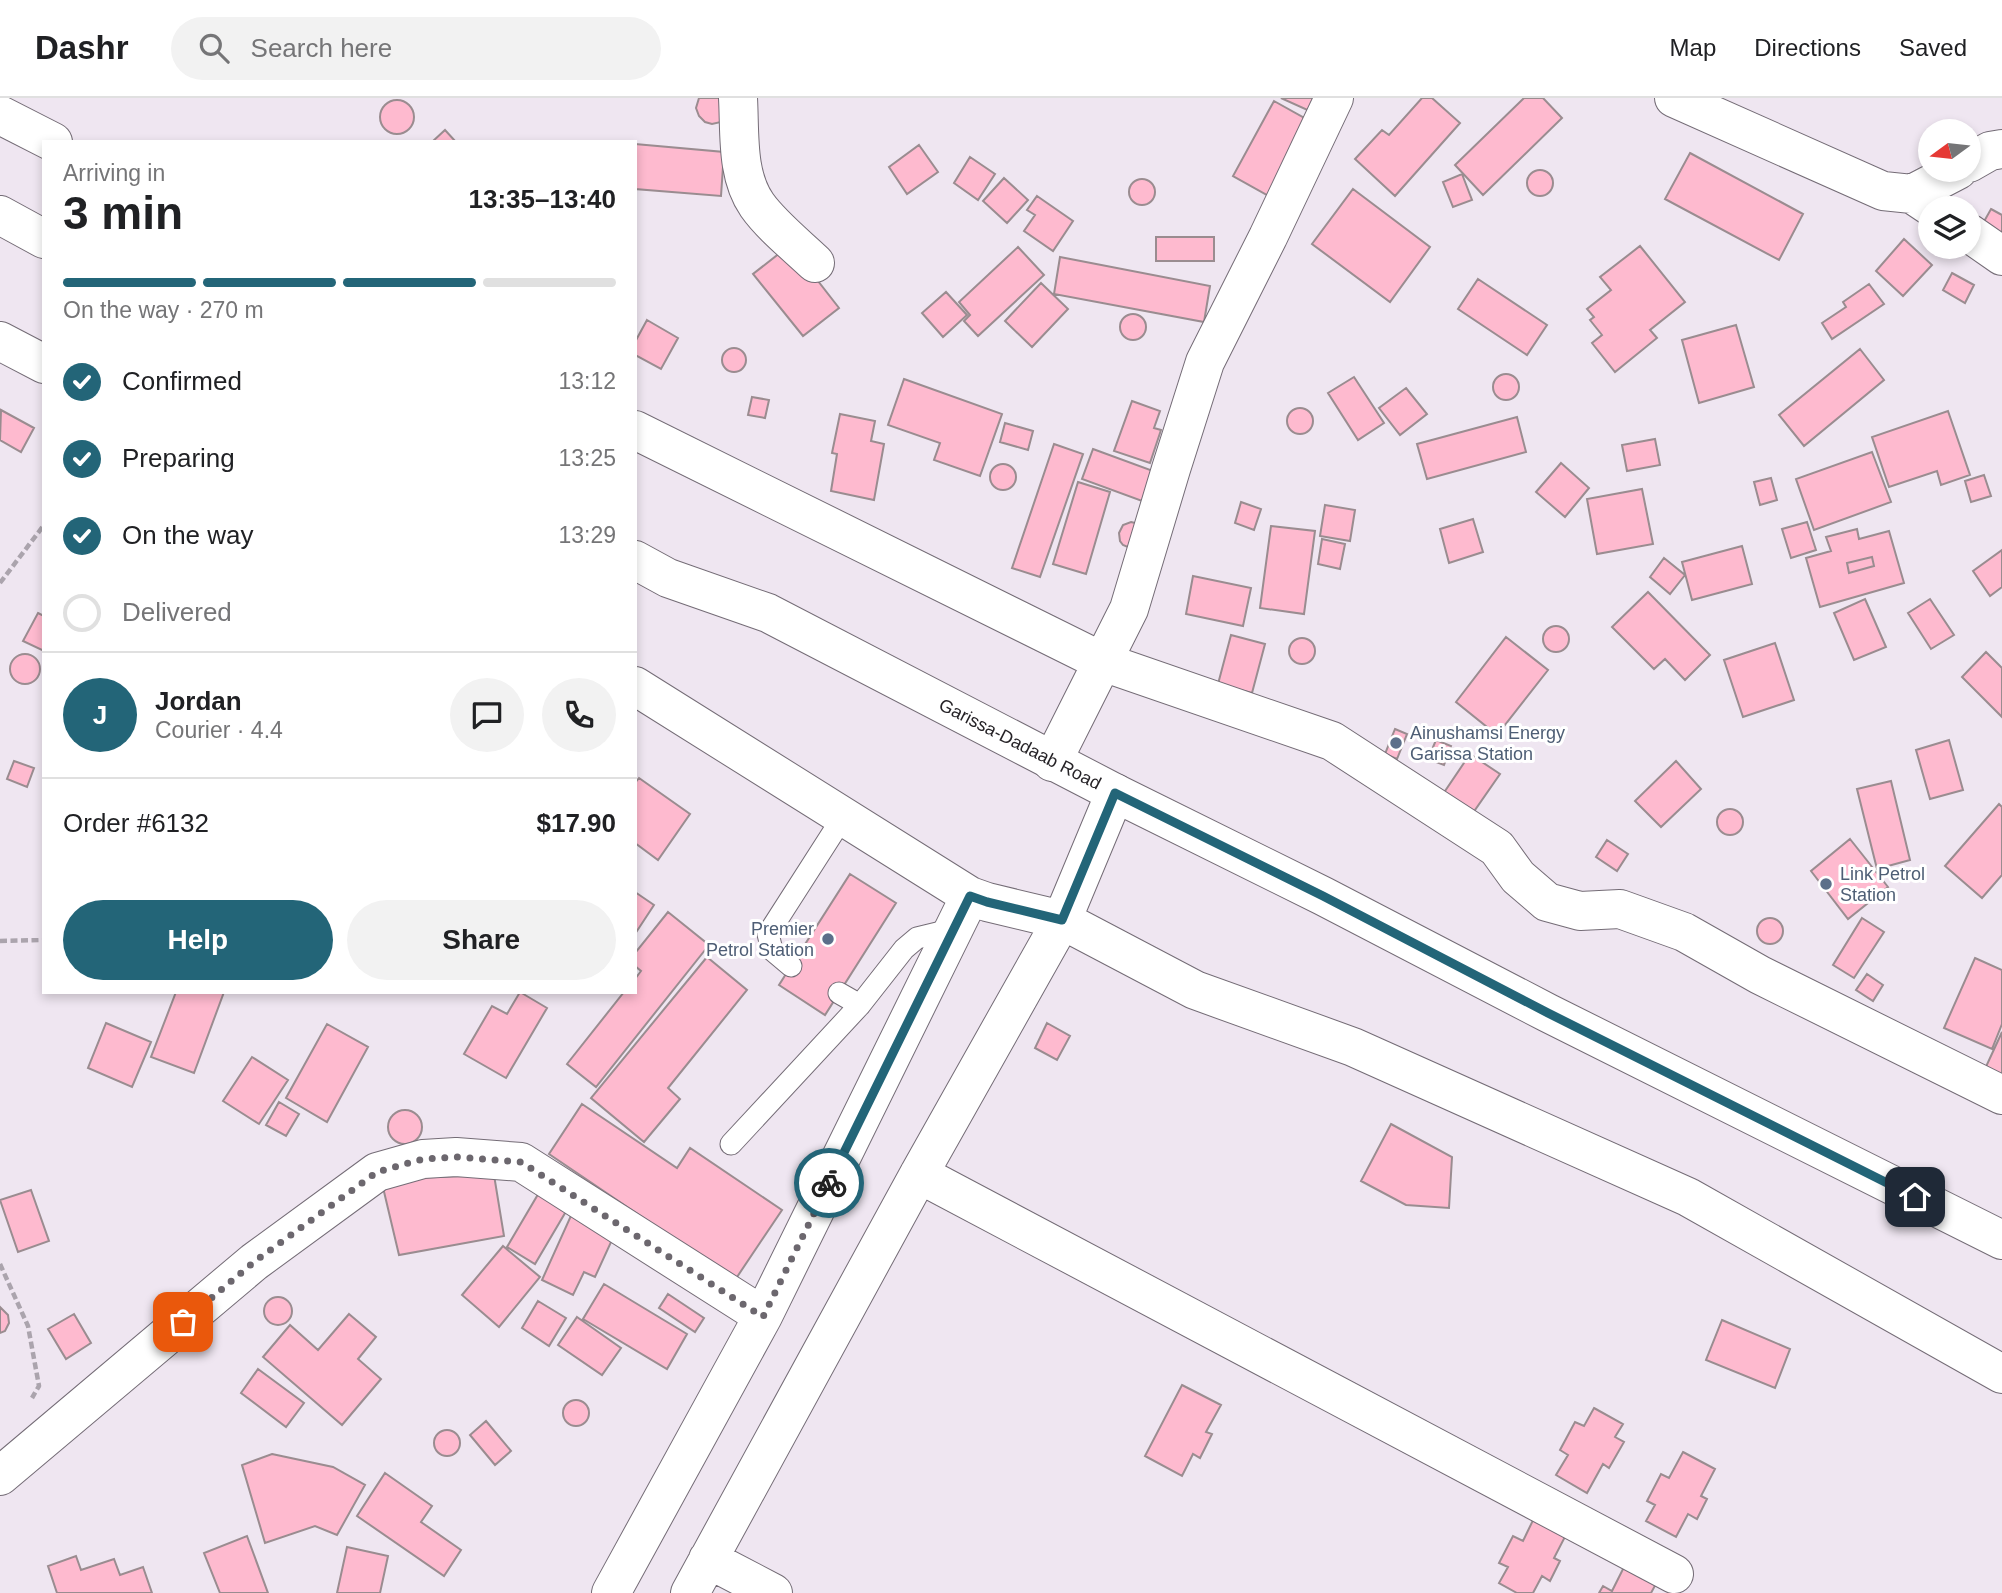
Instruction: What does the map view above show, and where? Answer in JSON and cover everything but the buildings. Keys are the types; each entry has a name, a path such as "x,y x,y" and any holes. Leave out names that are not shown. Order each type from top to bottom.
{"main road":[{"path":"738,98 741,162 756,204 815,263"},
{"path":"1052,762 1129,609 1205,362 1334,98"},
{"path":"1674,98 1883,191 1918,200"},
{"path":"0,116 49,140"},
{"path":"1981,156 2002,149"},
{"path":"1928,196 1944,182"},
{"path":"0,215 42,238"},
{"path":"1981,241 2002,256"},
{"path":"0,322 42,338"},
{"path":"0,341 42,363"},
{"path":"637,431 1103,662 1332,741 1497,848 1518,877 1547,902 1580,911 1620,909 1684,932 1760,975 2002,1095"},
{"name":"Garissa-Dadaab Road","path":"646,567 768,613 1052,762 1323,896 1548,1013 2002,1240"},
{"path":"637,687 843,817 962,912"},
{"path":"690,1593 919,1174 1062,920 1115,793"},
{"path":"611,1593 763,1317 962,912 987,902 1062,920 1195,990 1353,1047 1688,1197 2002,1374"},
{"path":"0,1475 280,1242 377,1172 423,1159 456,1157 521,1162 763,1317"},
{"path":"919,1174 1674,1574"},
{"path":"708,1559 773,1593"}],"lane":[{"path":"791,966 772,950 768,934 843,817"},
{"path":"731,1144 860,1005 904,950 917,938 962,912"},
{"path":"839,993 860,1005"}],"path":[{"path":"0,583 42,528"},
{"path":"0,941 42,940"},
{"path":"0,1264 28,1326 39,1386 28,1405"}],"way so far":[{"path":"183,1322 254,1262 377,1172 423,1159 456,1157 521,1162 763,1317 829,1183"}],"place":[{"name":"Ainushamsi Energy Garissa Station","path":"1396,743"},
{"name":"Link Petrol Station","path":"1826,884"},
{"name":"Premier Petrol Station","path":"828,939"}],"route":[{"path":"829,1183 970,896 1062,920 1115,793 1915,1197"}]}
